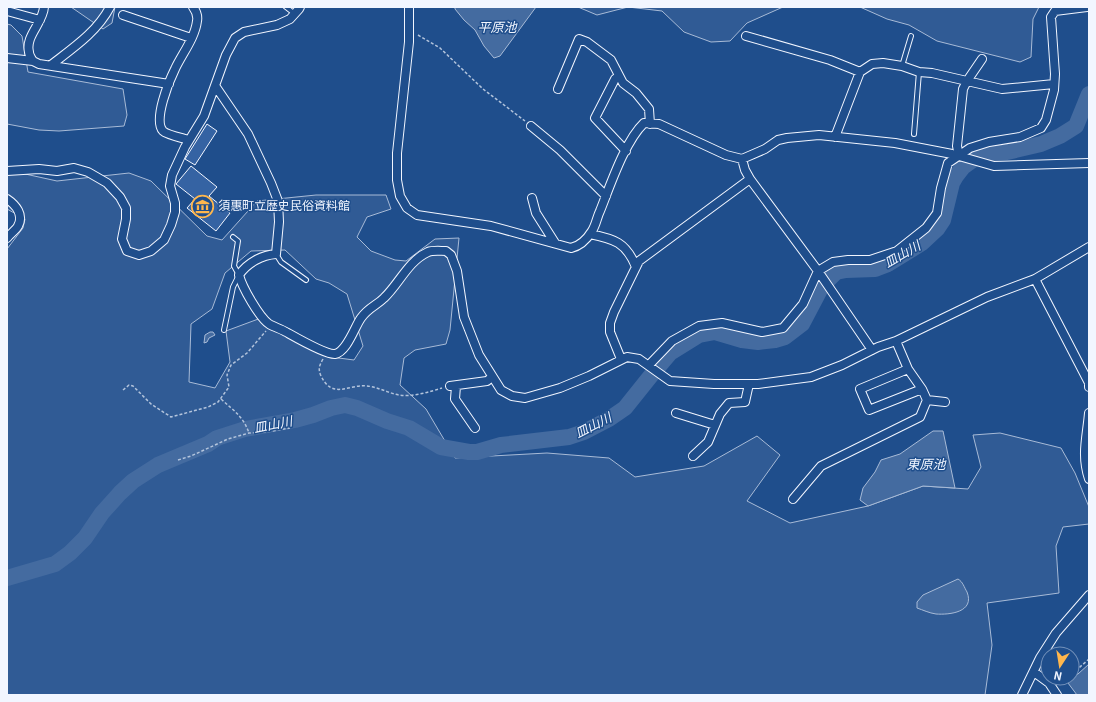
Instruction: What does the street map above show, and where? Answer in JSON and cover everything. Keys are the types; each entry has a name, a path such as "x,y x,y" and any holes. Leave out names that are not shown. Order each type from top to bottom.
{"street":[{"path":"33,61 28,52 29,41 40,20 44,7"},
{"path":"51,65 84,40 96,28 110,7"},
{"path":"189,140 164,132 160,126 160,110 174,71 191,38 197,21 196,11 193,7"},
{"path":"409,7 409,31 397,153 398,180 400,196 407,208 417,215 492,226 571,248 579,246 592,231 626,151 637,130 644,123 659,124 726,155 742,160 778,140 819,135 895,143 959,156 994,166 1089,163"},
{"path":"649,365 672,341 699,326 722,323 762,332 783,328 803,304 818,271 833,262 870,260 890,254 897,251 926,228 937,213 948,163 970,148 989,142 1020,137 1041,128 1046,120 1056,74 1051,17 1055,11 1087,7"},
{"path":"7,171 39,169 57,171 74,168 88,172 107,183 120,197 126,208 126,219 122,239 127,251 139,256 151,251 164,240 171,225 175,212 175,203 170,186 172,175 189,140 204,116 216,87 226,55 235,38 244,32 277,25 290,19 297,10"},
{"path":"7,11 40,20"},
{"path":"123,15 191,38"},
{"path":"746,36 830,60 860,72"},
{"path":"558,89 579,40 587,42 611,60 623,83 636,93 649,109 650,124"},
{"path":"7,58 169,84"},
{"path":"959,156 957,146 963,89 982,59"},
{"path":"835,136 860,72 872,64 883,63 902,66 919,72 932,73 1002,89 1054,84"},
{"path":"619,76 595,118 626,151"},
{"path":"216,87 248,134 278,201 280,222 276,254 254,261 244,268 239,275 242,285 260,314 269,324 300,340 328,352 337,354 342,350 365,312 383,299 414,262 428,252 446,251 451,254 457,271 464,316 479,355 501,390 512,396 525,398 560,388 589,376 627,356 639,359 670,381 714,384 758,384 811,377 896,341 987,297 1035,279 1089,247"},
{"path":"531,126 560,150 606,196"},
{"path":"742,160 750,179 818,271 872,350"},
{"path":"621,358 610,332 610,323 639,261 750,179"},
{"path":"532,198 536,213 555,243"},
{"path":"7,199 18,209 20,218 18,227 7,238"},
{"path":"590,234 608,237 617,241 626,248 636,267"},
{"path":"1035,279 1089,383 1089,387"},
{"path":"793,499 821,466 920,417 927,400 908,368 896,341"},
{"path":"908,368 860,389 869,410 922,390"},
{"path":"475,428 455,399 453,386 487,381 492,377"},
{"path":"693,456 708,442 720,414 729,403 745,402 749,384"},
{"path":"927,400 945,402"},
{"path":"676,413 715,425"},
{"path":"1089,413 1084,451 1085,468 1089,479"},
{"path":"1022,695 1056,633 1089,595"},
{"path":"1034,672 1049,683 1055,692"}],"lane":[{"path":"286,7 297,10"},
{"path":"902,66 911,36"},
{"path":"914,134 919,72"},
{"path":"224,330 233,287 239,275 234,266 238,241 233,236"},
{"path":"276,254 281,262 306,280"}],"path":[{"path":"409,31 427,39 440,48 483,89 531,126"},
{"path":"123,390 129,385 133,386 151,404 171,417 208,408 218,402 229,388 227,375 230,365 247,353 263,336 269,324"},
{"path":"328,352 318,370 325,383 334,388 347,389 365,386 382,389 401,396 413,395 453,386"},
{"path":"221,399 240,415 247,426 249,433"},
{"path":"178,460 191,456 228,439 249,433 290,428"},
{"path":"1080,667 1089,660"}],"shaded area":[{"path":"71,7 115,7 112,23 103,29"},
{"path":"578,7 628,7 597,15"},
{"path":"628,7 783,7 747,23 730,41 711,42 684,32 662,11"},
{"path":"860,7 1039,7 1033,19 1031,57 1020,62 937,41 909,25 887,19"},
{"path":"7,24 11,25 22,36 28,72 123,89 127,115 124,126 59,131 39,130 7,124"},
{"path":"7,170 57,181 129,173 151,181 207,236 222,240 257,201 316,195 386,195 391,209 367,217 357,237 371,251 395,260 406,261 435,239 459,238 450,330 446,344 415,350 404,358 400,385 426,409 455,458 547,453 609,458 635,477 704,466 757,436 780,455 747,501 790,523 868,506 923,486 968,489 981,467 973,435 1000,433 1061,448 1075,473 1089,507 1089,524 1063,527 1056,546 1059,593 987,603 992,645 985,695 7,695 7,249 23,228 25,219 7,209","holes":["285,250 316,279 329,283 347,294 363,346 354,360 331,357 261,318 226,331 230,362 215,388 189,382 191,324 212,309 225,273 251,251"]}],"water":[{"name":"平原池","path":"455,7 536,7 500,56 494,58 484,46 475,30 464,20"},
{"path":"213,332 215,335 204,343 205,335"},
{"name":"東原池","path":"933,431 943,431 955,488 923,486 868,506 860,500 863,488 875,472 881,460 900,454"},
{"path":"958,579 967,592 969,599 968,604 960,611 948,614 936,614 917,608 917,602 923,595"},
{"path":"1089,664 1089,695 1077,695 1070,686 1080,686 1080,672"}],"building":[{"path":"207,124 217,131 195,165 185,159"},
{"path":"191,166 217,187 209,196 230,213 216,231 187,208 195,199 176,184"}],"waterway":[{"name":"皿山川","path":"7,578 55,564 70,553 85,538 102,513 120,493 133,481 158,465 208,444 217,438 245,429 295,420 345,405 357,408 387,421 409,428 441,447 469,452 477,452 501,445 569,437 584,432 609,419 625,408 670,353 699,335 715,332 742,340 758,342 785,337 802,324 822,286 836,272 846,270 875,269 888,264 922,243 937,229 943,220 952,183 963,167 981,154 1007,152 1041,144 1060,136 1076,126 1089,94"}],"place":[{"name":"須惠町立歴史民俗資料館","path":"203,206"}]}
